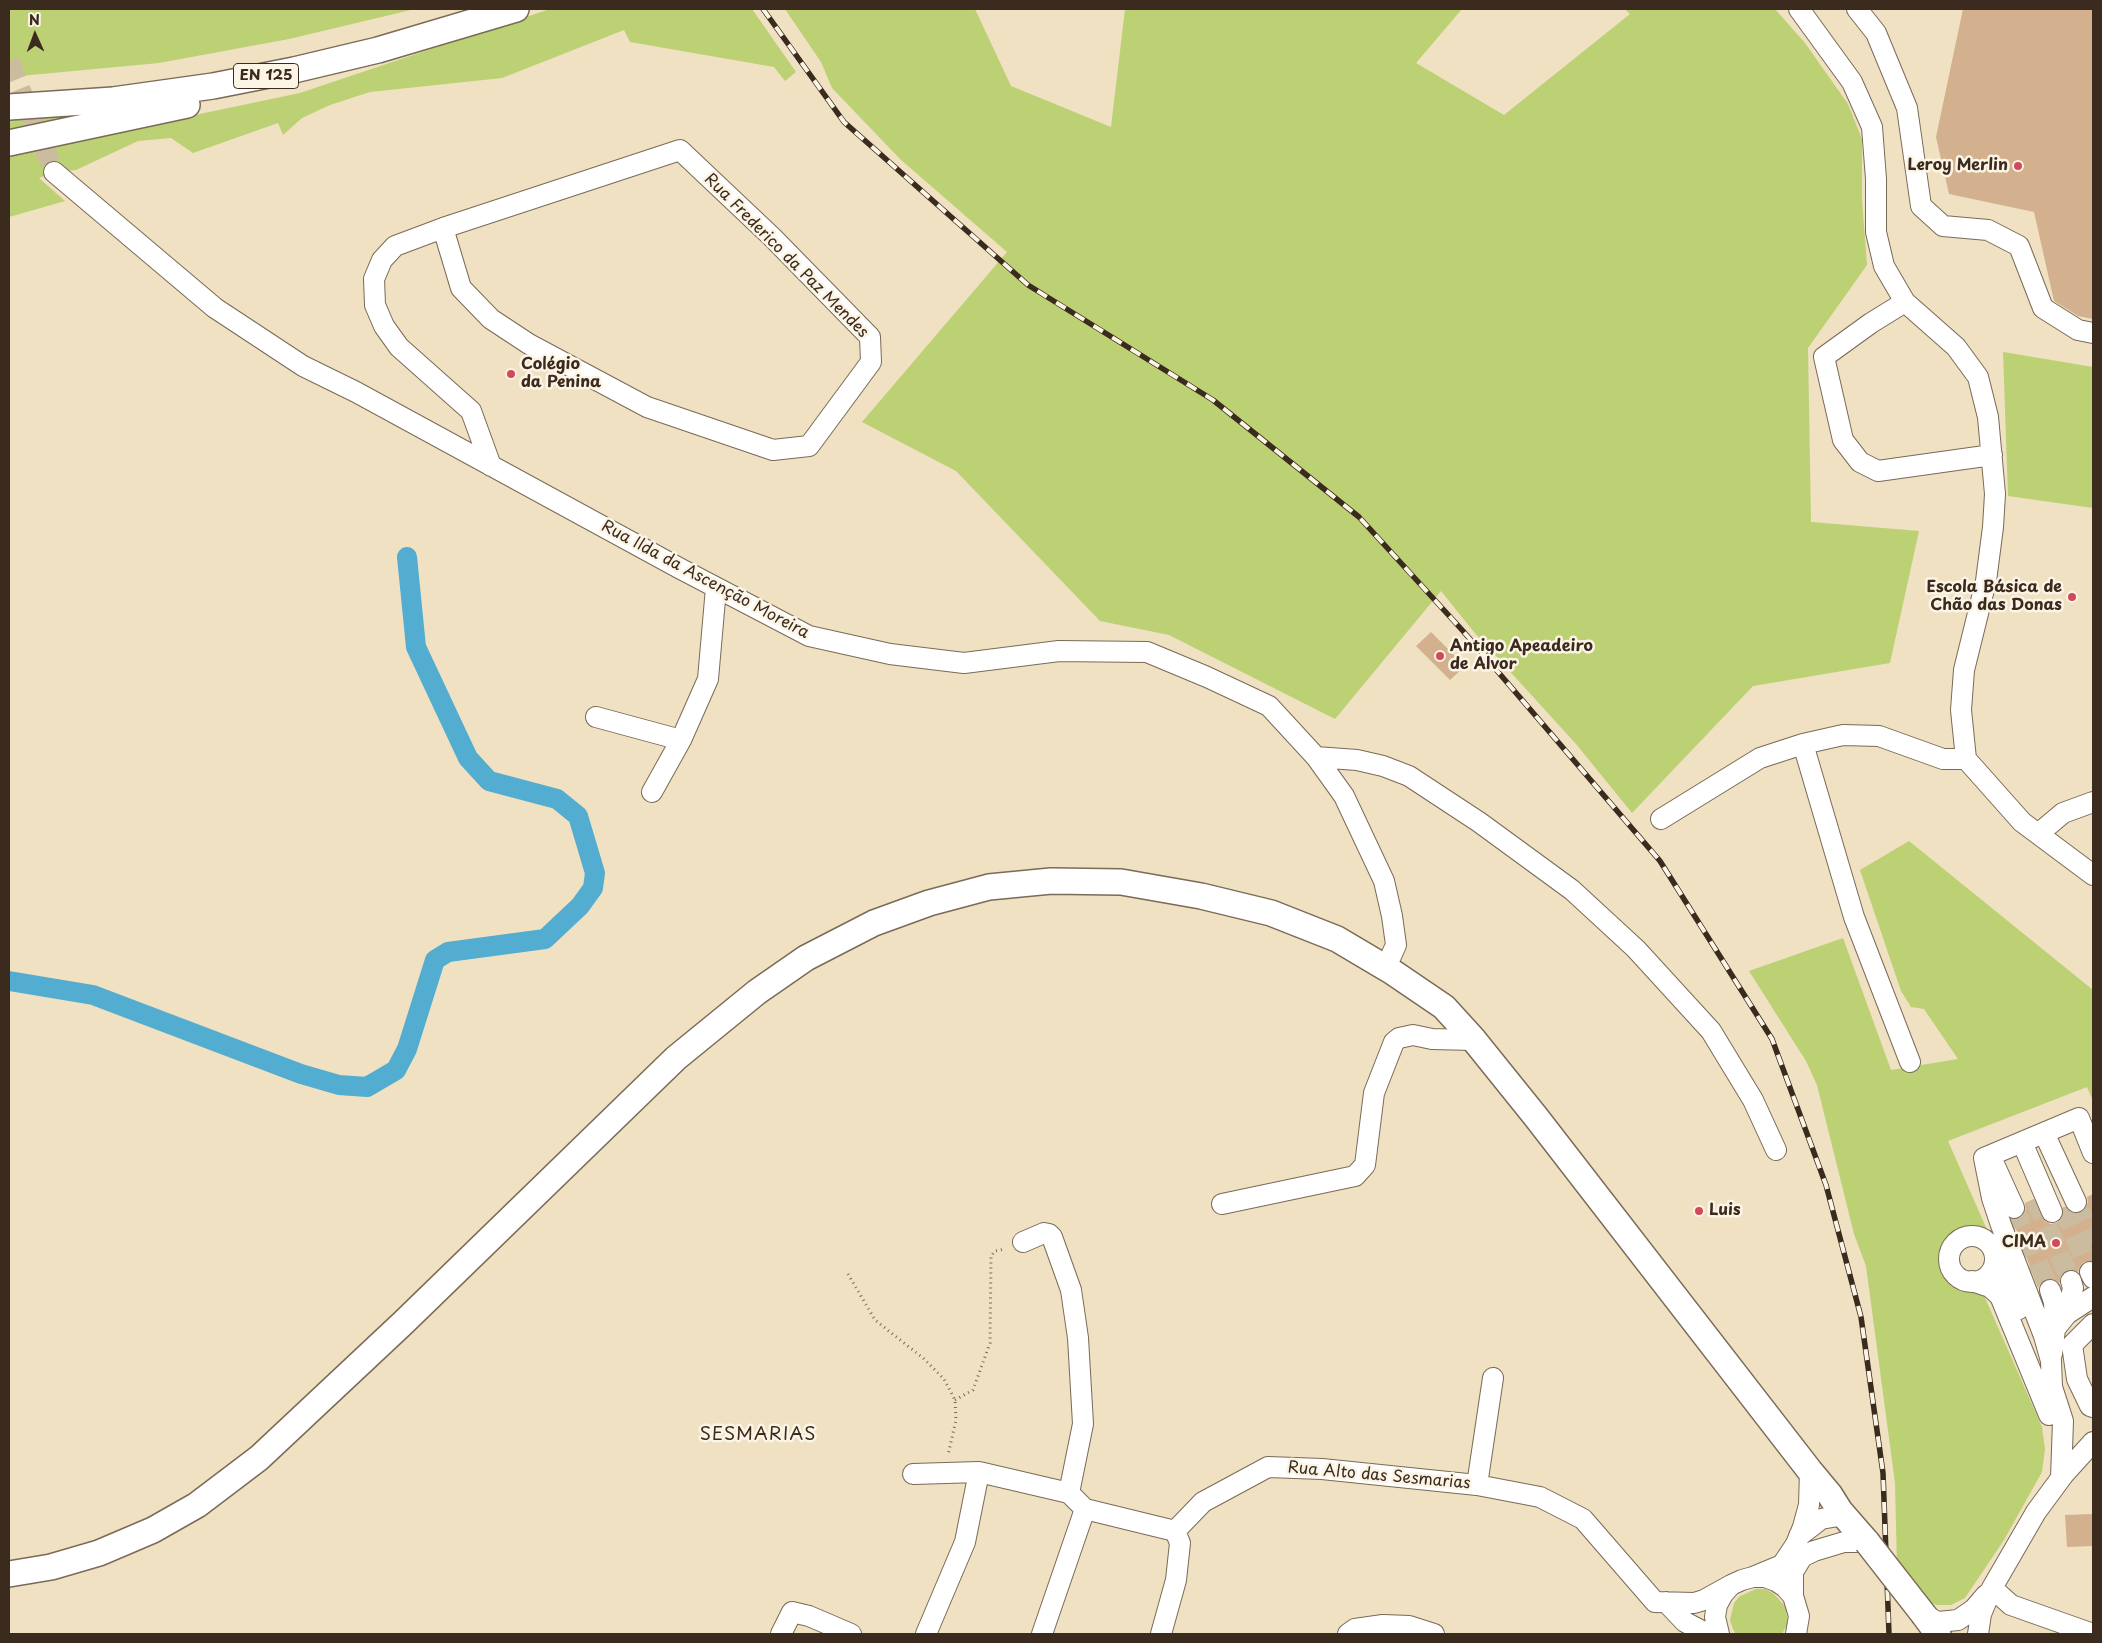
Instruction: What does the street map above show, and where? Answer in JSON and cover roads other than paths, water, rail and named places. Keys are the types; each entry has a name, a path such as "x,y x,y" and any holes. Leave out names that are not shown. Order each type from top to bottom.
{"main road":[{"name":"EN 125","path":"10,95 217,69 343,42 424,22 516,9"},
{"path":"9,143 258,92 326,75 412,48 473,15"},
{"path":"9,1574 51,1567 99,1553 152,1530 197,1505 266,1451 403,1323 676,1058 757,992 797,964 874,923 929,903 989,887 1051,881 1121,882 1201,896 1271,913 1337,939 1386,967 1444,1007 1474,1040 1931,1625"}],"street":[{"path":"1799,9 1852,82 1872,127 1876,179 1876,232 1884,266 1905,302 1956,347 1978,377 1988,417 1995,494 1993,527 1986,581 1964,670 1961,710 1966,759 2022,822 2093,876"},
{"path":"1856,9 1876,33 1907,108 1921,206 1943,226 1988,230 2019,246 2043,308 2078,330 2093,333"},
{"name":"Rua Frederico da Paz Mendes","path":"443,228 461,288 491,319 529,344 647,406 774,450 809,446 871,362 870,337 772,237 680,150 443,228 395,246 382,260 374,279 375,305 384,326 400,347 470,411 491,466"},
{"name":"Rua Ilda da Ascenção Moreira","path":"54,172 215,308 304,366 716,588 809,636 890,654 964,663 1059,651 1147,652 1207,676 1269,706 1316,757 1344,796 1384,881 1396,945 1386,967"},
{"path":"1905,302 1871,322 1824,357 1843,440 1860,462 1878,471 1992,456"},
{"path":"652,792 681,740 708,679 716,588"},
{"path":"596,717 681,740"},
{"path":"1661,819 1760,758 1803,744 1843,735 1879,736 1943,758 1966,759"},
{"path":"1803,744 1854,917 1910,1062"},
{"path":"1316,757 1356,760 1383,766 1408,776 1479,822 1572,890 1636,949 1711,1031 1754,1100 1776,1150"},
{"path":"2038,834 2063,814 2093,802"},
{"path":"1222,1204 1355,1176 1365,1166 1374,1093 1394,1042 1399,1038 1413,1035 1432,1039 1474,1040"},
{"path":"2052,1387 2051,1361 2044,1336 2001,1225 1992,1198 1984,1158 2079,1118 2093,1153"},
{"path":"2017,1144 2025,1203"},
{"path":"2017,1144 2063,1207 2017,1144"},
{"path":"1023,1242 1044,1233 1052,1237 1071,1290 1078,1338 1082,1424 1069,1494"},
{"path":"1975,1236 1989,1243 2052,1387 2063,1421 2061,1478 2054,1426 2000,1296 1990,1286 1964,1280 1952,1269 1950,1262 1951,1250 1962,1238 1975,1236"},
{"path":"1972,1281 1980,1280 1992,1270 1995,1254"},
{"path":"2051,1361 2074,1312 2077,1281"},
{"path":"2074,1312 2077,1281"},
{"path":"2093,1324 2072,1345 2077,1379 2090,1406 2093,1407"},
{"path":"1477,1485 1493,1378"},
{"path":"1978,1634 1981,1614 1992,1588 2036,1512 2061,1478 2093,1442"},
{"name":"Rua Alto das Sesmarias","path":"1175,1531 1203,1502 1268,1467 1322,1469 1477,1485 1540,1498 1583,1519 1655,1602 1694,1603 1704,1600 1742,1580 1753,1577"},
{"path":"926,1634 965,1542 979,1472"},
{"path":"913,1474 979,1472 1069,1494 1086,1509 1175,1531 1180,1543 1176,1580 1161,1634"},
{"path":"1753,1577 1782,1565 1789,1557 1799,1536 1808,1505 1810,1472"},
{"path":"1042,1634 1086,1509"},
{"path":"1799,1536 1821,1519 1844,1515"},
{"path":"1814,1551 1818,1543 1844,1515"},
{"path":"1792,1596 1793,1572 1799,1560 1814,1551 1851,1541 1867,1542"},
{"path":"1753,1577 1776,1581 1792,1596 1797,1606 1797,1632"},
{"path":"1719,1634 1715,1617 1717,1605 1731,1585"},
{"path":"1958,1634 1962,1624 1992,1588"},
{"path":"1992,1588 2011,1605 2093,1634"},
{"name":"Rua Alto das Sesmarias","path":"1666,1602 1685,1622 1702,1631 1719,1634"},
{"path":"1931,1625 1938,1622 1958,1620 1974,1609"},
{"path":"781,1634 792,1612 809,1616 851,1634"},
{"path":"1348,1634 1356,1629 1383,1625 1409,1626 1434,1634"}],"waterway":[{"path":"9,981 93,995 301,1074 339,1085 367,1087 396,1070 407,1049 435,960 448,952 545,939 580,906 593,888 595,873 578,816 557,799 489,781 468,758 416,647 407,557"}],"tunnel":[{"path":"9,61 54,172"},
{"path":"2035,1199 2071,1281"},
{"path":"2076,1202 2093,1242"},
{"path":"2014,1208 2050,1290"},
{"path":"2063,1208 2090,1272"}],"railway":[{"path":"763,9 844,122 1028,285 1213,400 1359,517 1463,631 1660,861 1772,1039 1826,1185 1861,1317 1883,1473 1889,1634"}],"place":[{"name":"Leroy Merlin","path":"2018,166"},
{"name":"Colégio da Penina","path":"511,374"},
{"name":"Escola Básica de Chão das Donas","path":"2072,597"},
{"name":"Antigo Apeadeiro de Alvor","path":"1440,656"},
{"name":"Luis","path":"1699,1211"},
{"name":"CIMA","path":"2056,1243"}],"district":[{"name":"SESMARIAS","path":"758,1435"}]}
